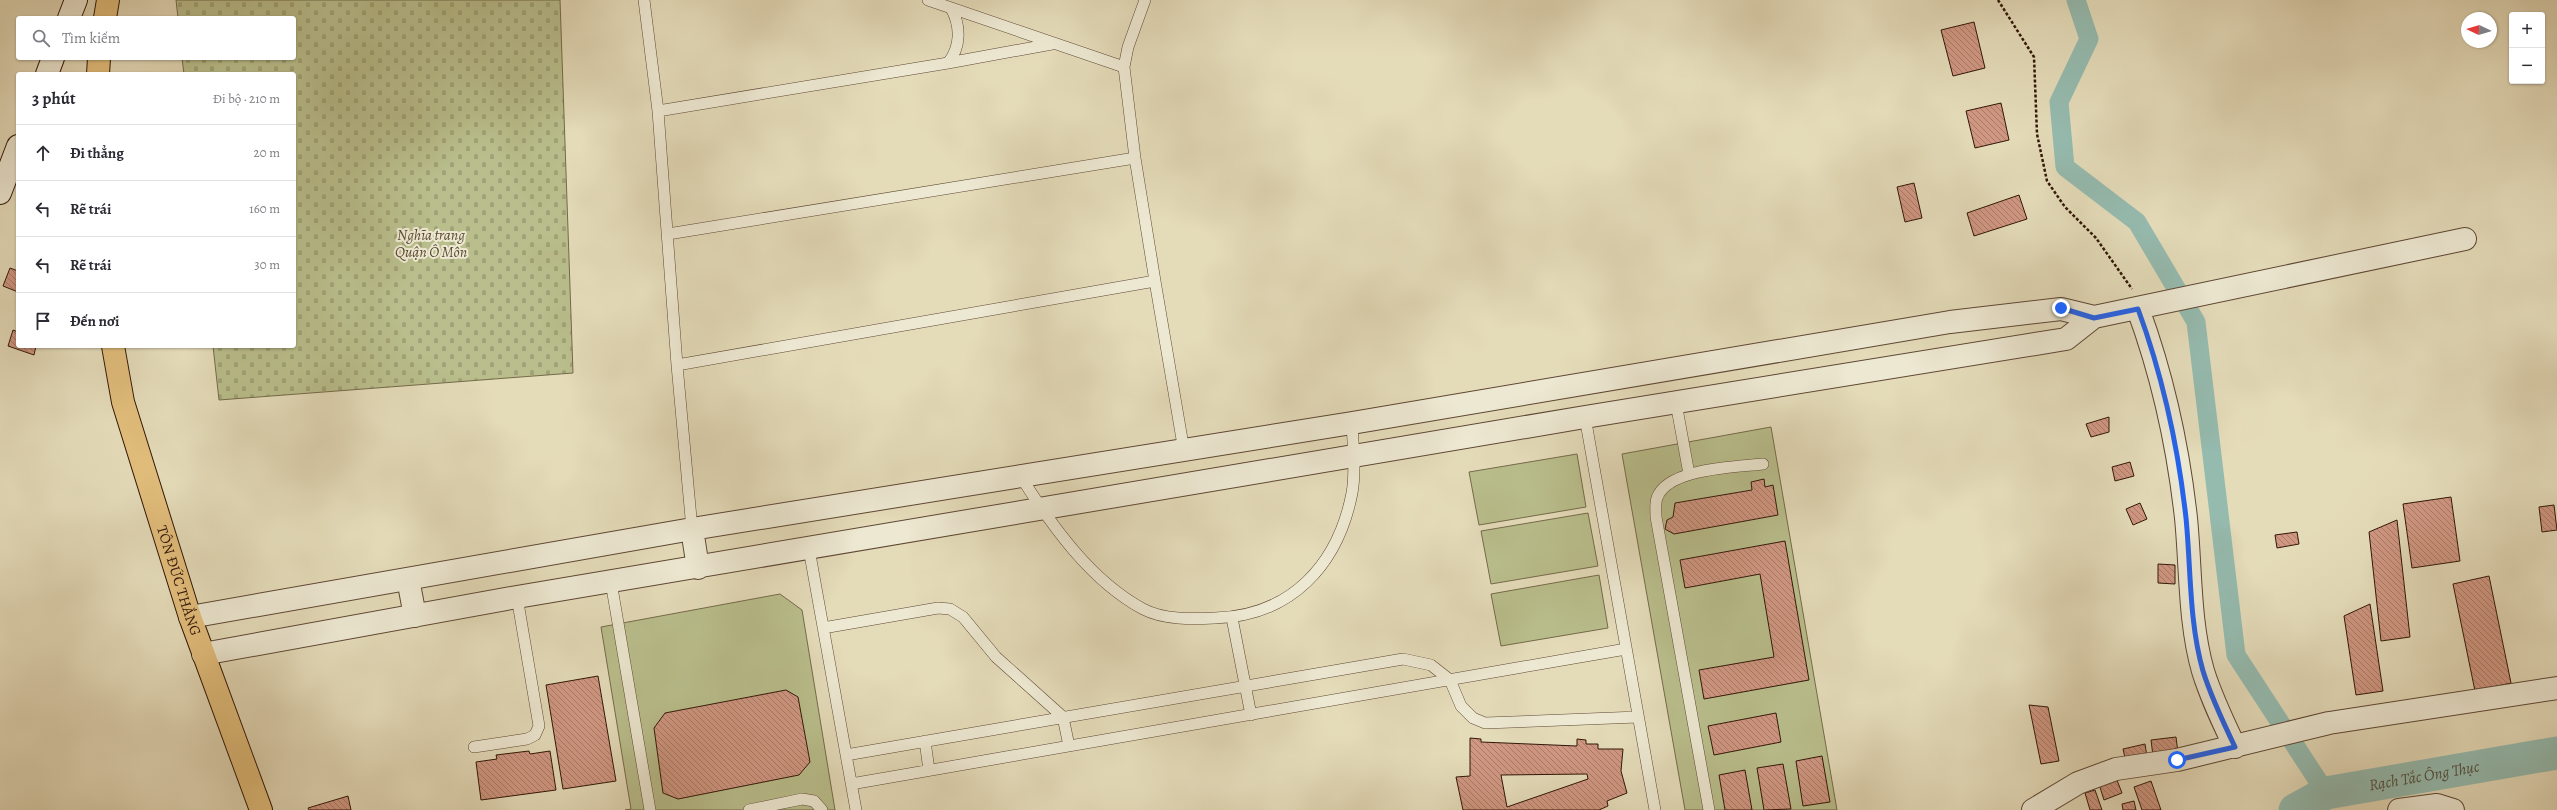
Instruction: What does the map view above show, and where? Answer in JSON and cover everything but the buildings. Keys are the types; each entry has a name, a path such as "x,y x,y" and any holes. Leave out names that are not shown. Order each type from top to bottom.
{"highway":[{"path":"105,16 108,0"},
{"path":"98,72 99,60"},
{"name":"TÔN ĐỨC THẮNG","path":"113,348 122,402 190,617 261,810"}],"street":[{"path":"70,16 76,0"},
{"path":"47,72 52,60"},
{"path":"0,193 16,151"},
{"path":"203,654 517,598 1354,456 2066,339 2094,318 2465,239"},
{"path":"190,617 692,529 1352,423 1950,322 2061,308 2094,318"},
{"path":"2144,308 2169,413 2186,518 2195,631 2203,671 2240,746"},
{"path":"1671,370 1676,403"},
{"path":"1184,450 1190,485"},
{"path":"692,529 698,568"},
{"path":"408,579 415,616"},
{"path":"2032,810 2102,772 2177,760 2240,746 2329,723 2557,688"},
{"path":"2398,810 2437,805 2453,810"}],"lane":[{"path":"644,0 658,111 677,365 692,529"},
{"path":"928,0 1124,67"},
{"path":"1145,0 1128,47 1124,67 1135,158 1184,450"},
{"path":"948,63 957,45 958,36 957,22 951,8"},
{"path":"658,111 948,63 1052,43"},
{"path":"668,234 1135,158"},
{"path":"677,365 1155,281"},
{"path":"1676,403 1689,474"},
{"path":"1585,417 1655,810"},
{"path":"1021,477 1042,510 1098,578 1144,610 1183,619 1232,618 1282,602 1319,571 1340,537 1352,492 1354,456 1352,423"},
{"path":"1709,810 1656,517 1657,497 1665,486 1689,474 1763,464"},
{"path":"809,549 856,810"},
{"path":"611,582 650,810"},
{"path":"474,747 527,739 535,735 539,726 517,598"},
{"path":"823,628 938,608 950,609 963,617 996,657 1062,717 1069,746"},
{"path":"1232,618 1251,715"},
{"path":"851,784 1626,650"},
{"path":"846,755 1404,659 1431,665 1450,680 1462,706 1473,718 1485,723 1638,717"},
{"path":"925,741 929,770"},
{"path":"749,810 802,799 814,800 822,810"}],"path":[{"path":"1998,0 2034,57 2037,134 2047,181 2065,208 2096,238 2126,278 2144,308"}],"green space":[{"name":"Nghĩa trang Quận Ô Môn","path":"176,0 560,0 573,373 219,400 213,348 296,348 296,72 184,72 182,60 296,60 296,16 178,16"},
{"path":"1771,427 1837,810 1685,810 1622,454"},
{"path":"1577,454 1586,507 1479,525 1469,472"},
{"path":"1588,513 1598,566 1491,584 1481,531"},
{"path":"1599,575 1608,628 1501,646 1491,594"},
{"path":"780,594 802,610 835,810 625,810 631,809 601,627"}],"waterway":[{"path":"2076,0 2089,39 2059,102 2065,167 2137,222 2196,322 2236,655 2326,793"},
{"name":"Rạch Tắc Ông Thục","path":"2295,810 2326,793 2557,753"}],"route":[{"path":"2061,308 2094,318 2138,309 2161,378 2180,475 2186,518 2195,631 2203,671 2213,699 2235,747 2177,760"}]}
